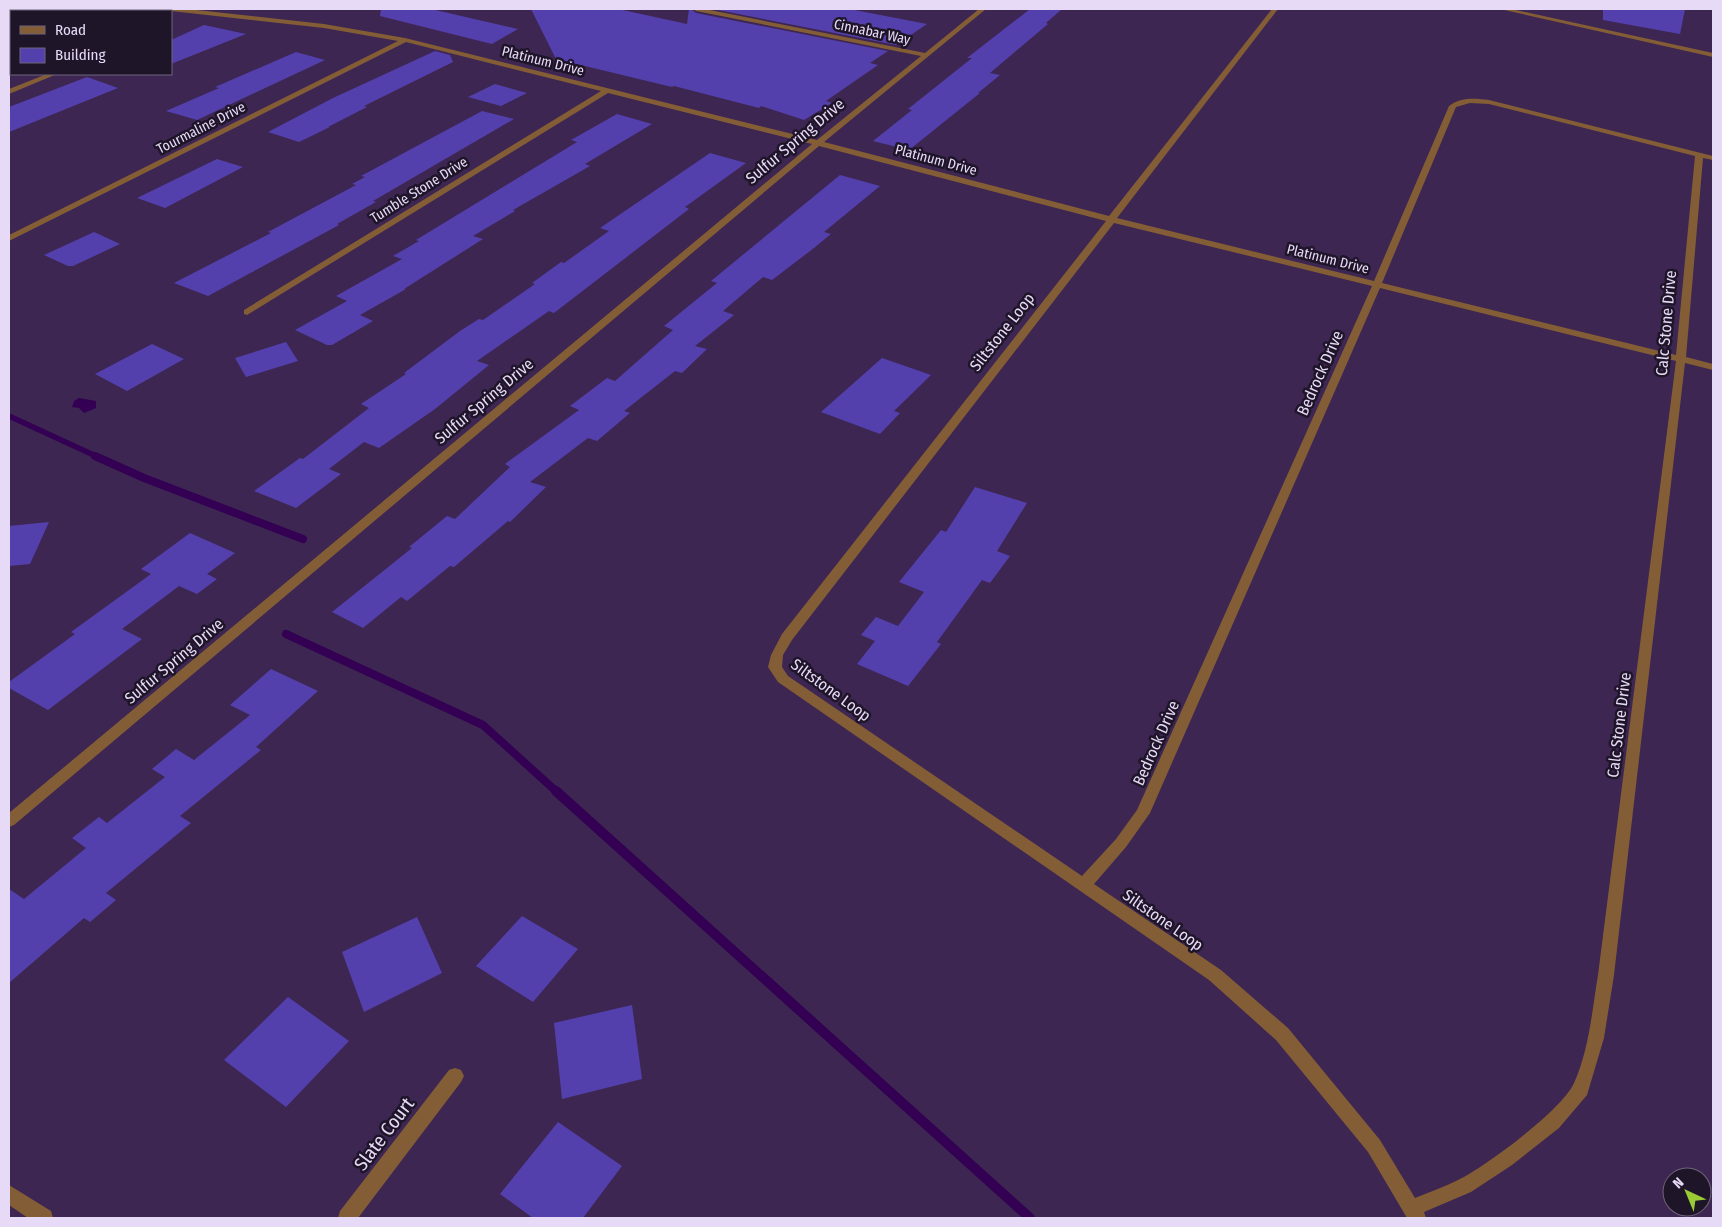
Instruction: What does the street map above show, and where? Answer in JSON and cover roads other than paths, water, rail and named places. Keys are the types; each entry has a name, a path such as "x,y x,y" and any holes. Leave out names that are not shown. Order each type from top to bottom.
{"street":[{"name":"Platinum Drive","path":"146,9 190,10 324,26 405,40 818,143 1110,219 1713,366"},
{"name":"Cinnabar Way","path":"696,9 925,55"},
{"name":"Sulfur Spring Drive","path":"9,821 818,143 983,9"},
{"name":"Siltstone Loop","path":"1275,9 787,637 777,655 775,667 783,679 1215,975 1282,1034 1374,1146 1415,1213"},
{"path":"1503,9 1713,55"},
{"path":"172,19 190,10"},
{"name":"Tourmaline Drive","path":"9,238 405,40"},
{"path":"9,92 51,75"},
{"name":"Tumble Stone Drive","path":"246,312 606,91"},
{"name":"Bedrock Drive","path":"1084,884 1121,843 1143,813 1377,285 1453,106 1462,101 1489,102 1713,158"},
{"name":"Calc Stone Drive","path":"1415,1213 1465,1186 1506,1159 1553,1122 1581,1089 1596,1038 1606,975 1681,358 1699,154"},
{"name":"Slate Court","path":"347,1218 455,1076"},
{"path":"9,1194 44,1218"}],"waterway":[{"path":"9,416 98,457"},
{"path":"95,456 144,478 303,539"},
{"path":"286,634 483,725 557,792"},
{"path":"556,791 1030,1218"}]}
